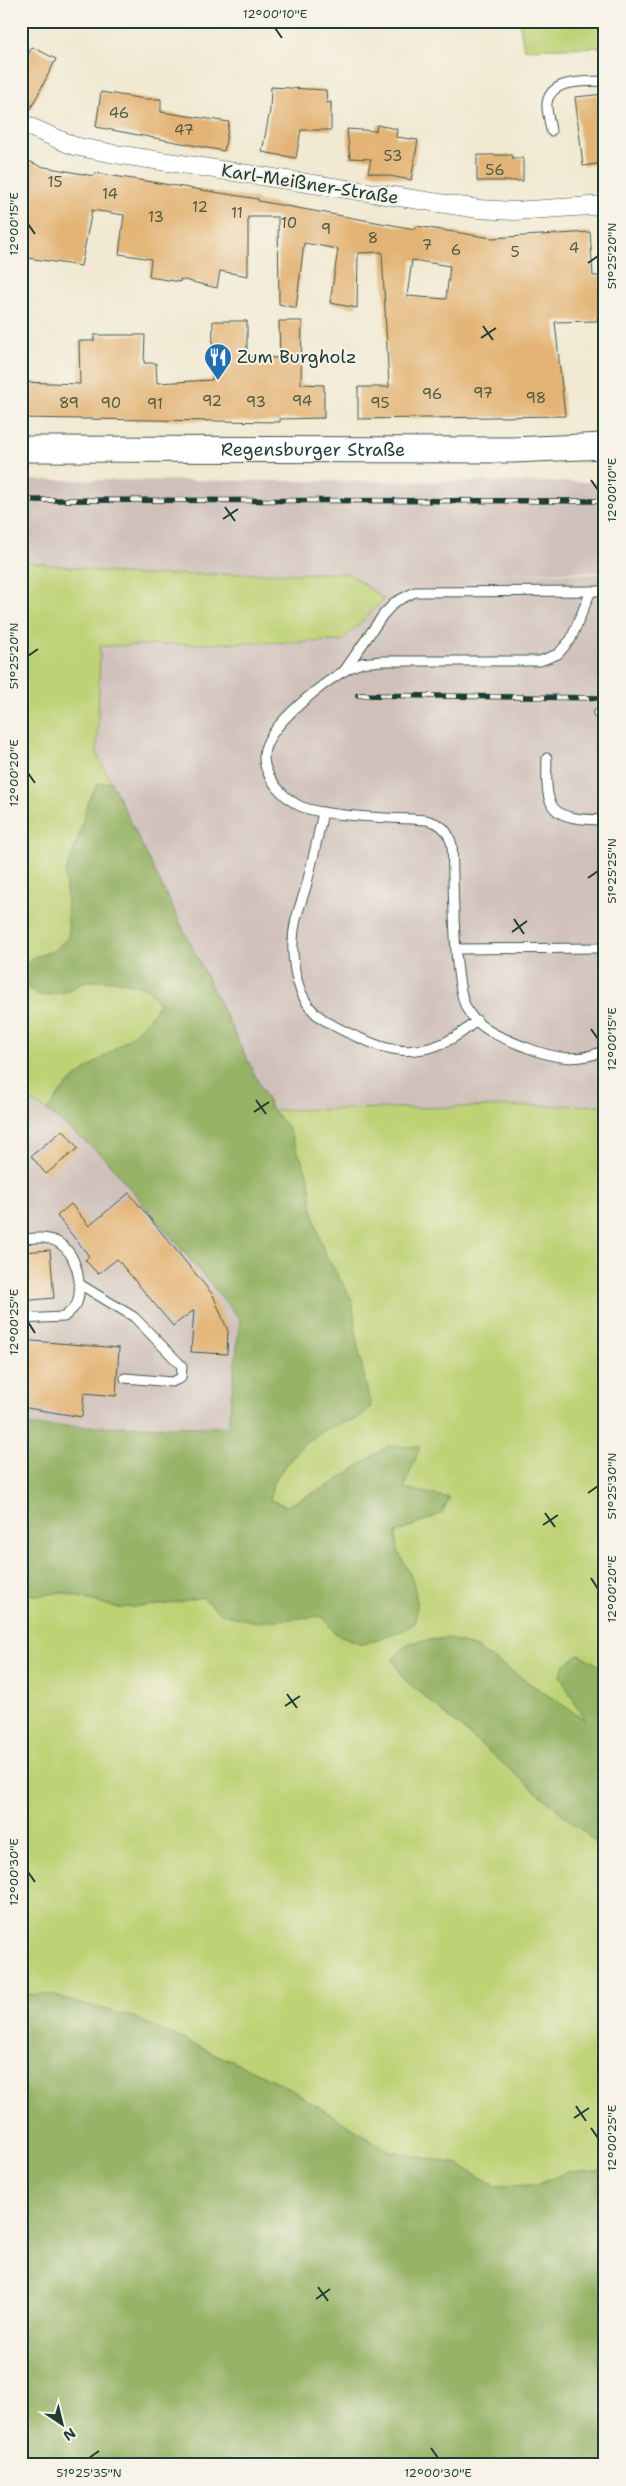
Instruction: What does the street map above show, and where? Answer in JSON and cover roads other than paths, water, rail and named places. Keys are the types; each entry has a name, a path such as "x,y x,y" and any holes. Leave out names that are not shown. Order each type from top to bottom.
{"main road":[{"name":"Regensburger Straße","path":"21,449 512,450 605,446"}],"street":[{"name":"Karl-Meißner-Straße","path":"21,123 74,146 115,154 479,209 514,211 605,205"}],"lane":[{"path":"551,131 548,103 553,90 561,84 605,81"},
{"path":"591,591 571,640 558,654 540,662 381,661 362,663 344,671 302,702 276,728 265,748 265,765 272,781 285,797 300,807 322,812 426,820 440,824 447,831 452,845 457,949 462,996 468,1011 485,1028 504,1038 551,1057 577,1058 605,1050"},
{"path":"344,671 383,615 395,602 415,592 605,591"},
{"path":"547,758 546,787 549,802 559,815 577,820 605,820"},
{"path":"322,812 306,889 295,920 293,960 301,990 315,1013 357,1038 391,1049 420,1049 442,1046 461,1034 477,1020"},
{"path":"457,949 605,948"},
{"path":"21,1239 41,1237 60,1244 73,1260 81,1285 76,1305 64,1317 21,1318"},
{"path":"81,1285 134,1317 182,1366 181,1378 172,1382 125,1378"}],"railway":[{"path":"21,500 605,501"},
{"path":"358,695 605,698"}],"place":[{"name":"Zum Burgholz","path":"218,381"}]}
